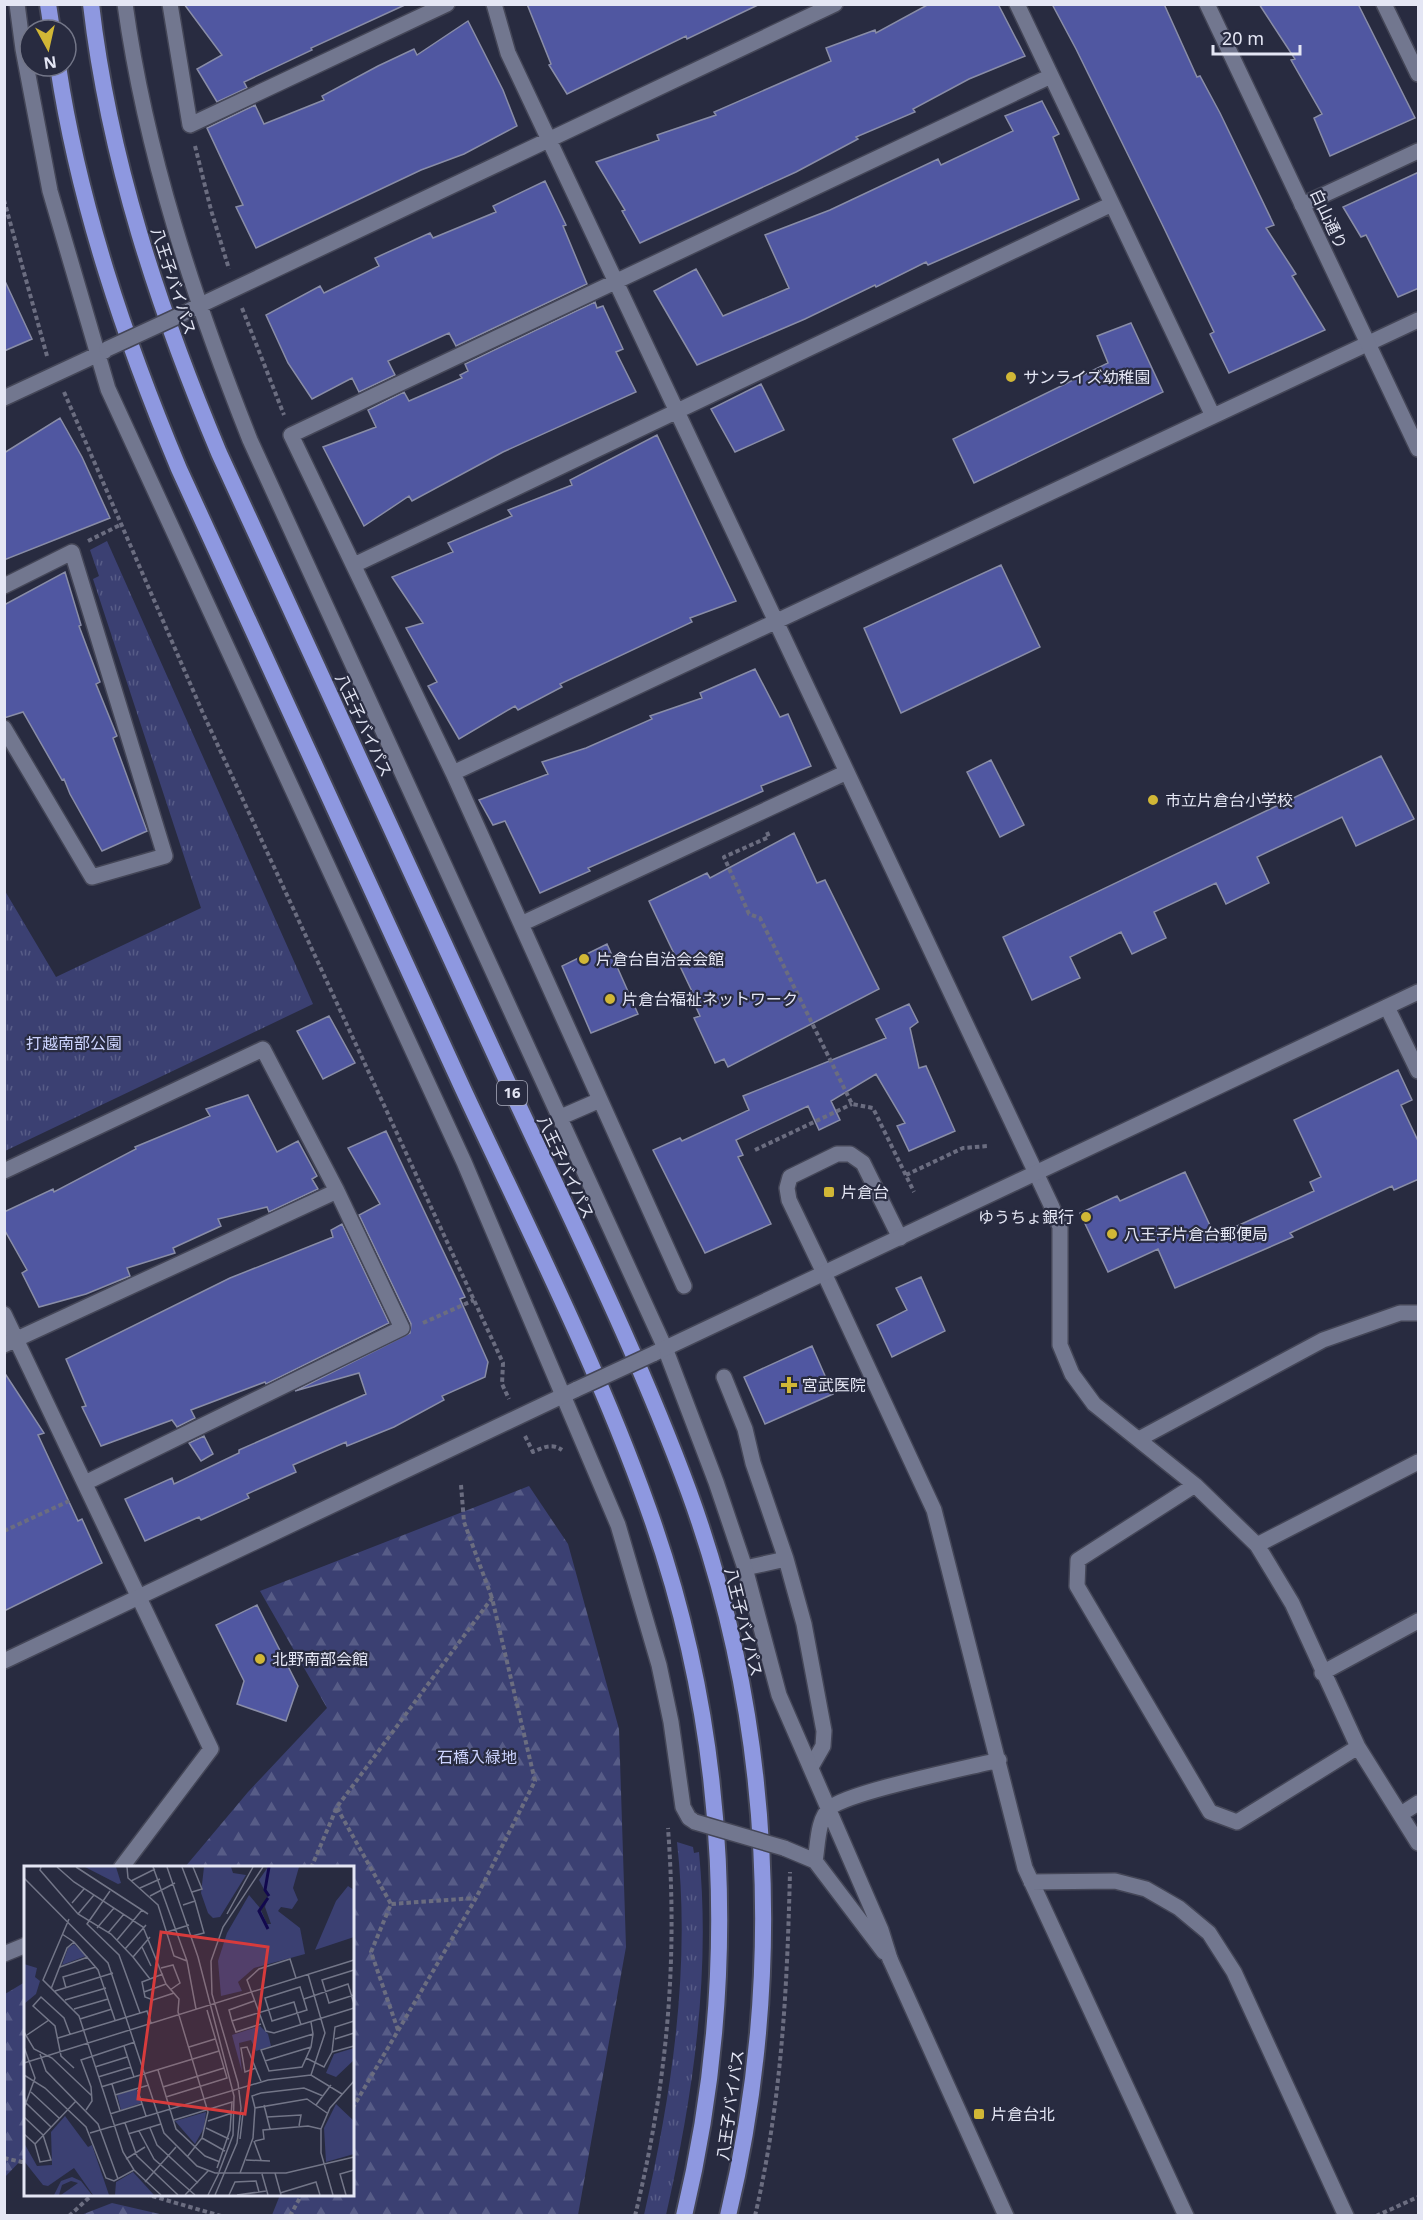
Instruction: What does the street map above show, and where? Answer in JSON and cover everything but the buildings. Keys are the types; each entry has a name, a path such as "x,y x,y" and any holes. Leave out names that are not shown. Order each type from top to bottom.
{"highway":[{"name":"八王子バイパス","path":"91,4 108,105 135,218 185,372 224,464 614,1313 689,1493 715,1576 744,1698 757,1796 763,1875 764,1938 750,2112 728,2216"},
{"name":"八王子バイパス","path":"61,78 94,232 144,387 189,491 574,1331 648,1508 674,1588 701,1703 714,1798 720,1872 717,2016 707,2103 684,2216"}],"street":[{"path":"17,4 23,49 50,191 102,352 108,389 464,1162 618,1525 660,1665 671,1722 681,1801 685,1813 695,1822 784,1848 814,1861 890,1959"},
{"path":"125,4 140,101 193,309 255,451 561,1117 716,1482 745,1568 778,1695 881,1930 890,1959 1006,2216"},
{"path":"170,4 190,125 447,4"},
{"path":"494,4 508,53 1036,1173 1059,1227 1060,1346 1072,1374 1094,1404 1195,1485 1257,1545 1292,1603 1322,1673 1358,1747 1419,1843"},
{"path":"4,398 836,4"},
{"path":"1017,4 1213,416"},
{"name":"白山通り","path":"1207,4 1419,449"},
{"path":"1384,4 1419,74"},
{"path":"684,1286 453,773 291,435 1051,76"},
{"path":"1302,205 1419,151"},
{"path":"354,565 1112,204"},
{"path":"453,773 1419,320"},
{"path":"4,586 72,552 165,856 92,877 4,728"},
{"path":"521,924 847,772"},
{"path":"4,1661 1419,992"},
{"path":"1387,1007 1419,1071"},
{"path":"4,1171 263,1049 337,1191 402,1328 87,1487"},
{"path":"561,1117 600,1100"},
{"path":"900,1238 863,1163 850,1154 837,1154 790,1176 787,1188 789,1200 934,1510 1025,1868 1186,2216"},
{"path":"10,1342 337,1191"},
{"path":"1139,1439 1323,1340 1400,1313 1419,1313"},
{"path":"4,1314 10,1342 87,1487 211,1749 123,1866"},
{"path":"724,1377 745,1429 753,1463 786,1559 804,1624 824,1731 823,1746 811,1767"},
{"path":"1257,1545 1419,1462"},
{"path":"1195,1485 1078,1560 1077,1586 1210,1812 1237,1822 1358,1747"},
{"path":"745,1568 786,1559"},
{"path":"1322,1673 1419,1621"},
{"path":"814,1861 822,1821 829,1808 852,1797 999,1760"},
{"path":"1401,1814 1419,1803"},
{"path":"1031,1882 1115,1881 1146,1889 1179,1908 1209,1933 1234,1972 1346,2216"},
{"path":"4,1954 24,1946"}],"path":[{"path":"190,125 229,270"},
{"path":"4,200 7,223 47,357"},
{"path":"242,307 291,435"},
{"path":"65,393 120,525 502,1363 502,1384"},
{"path":"88,541 120,525"},
{"path":"766,829 769,837 724,857 749,914 760,918 852,1104"},
{"path":"755,1150 852,1104 873,1107 914,1192"},
{"path":"906,1175 963,1148 987,1146"},
{"path":"422,1324 474,1300"},
{"path":"354,2106 476,1898 535,1781 492,1598 464,1522 461,1485"},
{"path":"4,1531 87,1487"},
{"path":"312,1866 337,1807 492,1598"},
{"path":"337,1807 391,1904"},
{"path":"635,2216 649,2156 668,2039 674,1937 668,1824"},
{"path":"391,1904 476,1898"},
{"path":"391,1904 371,1952 399,2030"},
{"path":"4,2158 24,2163"},
{"path":"69,2216 91,2196"},
{"path":"152,2196 221,2216"},
{"path":"290,2216 301,2196"},
{"path":"1376,2216 1419,2197"}],"green space":[{"name":"打越南部公園","path":"107,541 313,1004 5,1151 5,891 56,977 201,908 93,579 99,576 90,550"},
{"name":"石橋入緑地","path":"529,1486 568,1544 619,1729 626,1947 578,2215 272,2215 280,2196 354,2196 354,1866 186,1866 248,1792 327,1708 260,1591"},
{"path":"677,1842 693,1847 694,1853 699,1852 703,1944 701,1990 684,2125 666,2215 644,2215 663,2123 676,2030 682,1936"},
{"path":"24,1983 24,2157 5,2177 5,1994"},
{"path":"112,2203 164,2215 81,2215"}],"place":[{"name":"サンライズ幼稚園","path":"1011,377"},
{"name":"市立片倉台小学校","path":"1153,800"},
{"name":"片倉台自治会会館","path":"584,959"},
{"name":"片倉台福祉ネットワーク","path":"610,999"},
{"name":"片倉台","path":"829,1192"},
{"name":"ゆうちょ銀行","path":"1086,1217"},
{"name":"八王子片倉台郵便局","path":"1112,1234"},
{"name":"宮武医院","path":"789,1385"},
{"name":"北野南部会館","path":"260,1659"},
{"name":"片倉台北","path":"979,2114"}]}
